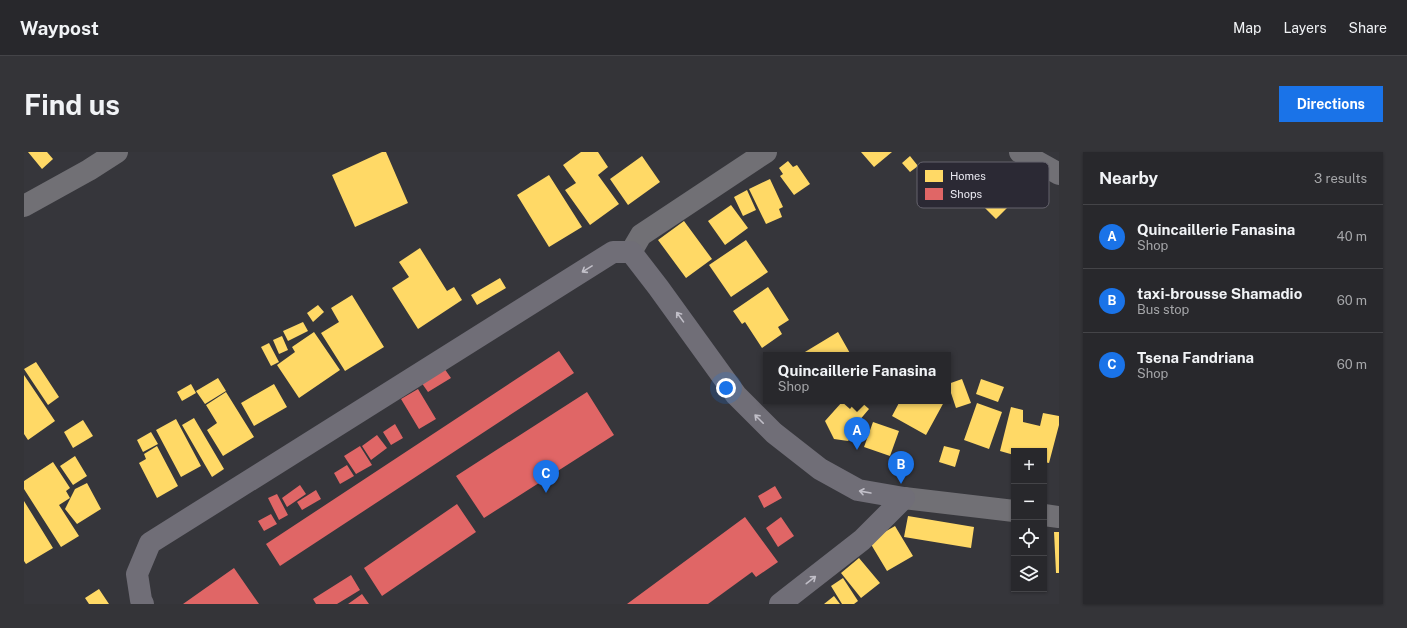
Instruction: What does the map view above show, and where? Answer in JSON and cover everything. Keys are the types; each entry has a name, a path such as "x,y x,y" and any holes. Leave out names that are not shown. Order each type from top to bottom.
{"main road":[{"path":"143,604 137,574 150,543 613,252 631,252 651,277 736,395 774,433 820,469 858,490 904,498"},
{"path":"780,604 862,540 904,498"}],"street":[{"path":"24,206 90,170 117,152"},
{"path":"631,252 641,235 766,152"},
{"path":"1020,152 1038,162"},
{"path":"1049,168 1059,174"},
{"path":"904,498 1011,511"},
{"path":"1047,515 1059,517"}],"building: Homes":[{"path":"28,152 47,152 53,159 42,169"},
{"path":"382,152 386,152 408,203 355,227 332,175"},
{"path":"581,152 598,152 608,167 598,175 619,204 590,225 565,190 576,183 563,165"},
{"path":"861,152 892,152 874,167"},
{"path":"642,156 660,182 628,205 610,179"},
{"path":"910,156 917,167 910,172 902,163"},
{"path":"788,161 793,167 797,165 810,184 794,195 780,176 783,174 779,168"},
{"path":"549,175 582,227 549,247 517,195"},
{"path":"770,179 783,207 779,209 782,217 766,224 749,189"},
{"path":"747,190 756,210 743,216 734,197"},
{"path":"731,205 748,228 725,245 708,221"},
{"path":"985,208 1007,208 996,219"},
{"path":"684,221 712,259 686,278 658,240"},
{"path":"746,240 768,272 731,297 709,265"},
{"path":"420,248 447,291 454,287 462,300 418,329 392,288 409,277 399,262"},
{"path":"500,278 506,288 477,305 471,295"},
{"path":"768,287 789,320 778,327 782,334 762,348 745,322 742,324 733,311"},
{"path":"352,295 384,347 345,371 321,333 339,322 331,308"},
{"path":"318,305 324,312 313,322 307,313"},
{"path":"303,322 308,331 288,341 283,331"},
{"path":"314,332 340,370 299,398 277,365 295,352 292,347"},
{"path":"838,332 849,352 805,352"},
{"path":"282,336 288,350 279,354 273,340"},
{"path":"269,343 279,362 271,366 261,347"},
{"path":"36,362 59,397 48,405 24,369"},
{"path":"24,375 55,421 28,440 24,434"},
{"path":"218,378 226,391 205,404 196,391"},
{"path":"962,379 971,403 956,408 951,393 951,383"},
{"path":"981,379 1004,387 998,402 976,394"},
{"path":"191,384 196,393 182,401 177,392"},
{"path":"274,384 287,407 254,426 241,403"},
{"path":"226,392 254,437 223,456 207,430 217,423 206,405"},
{"path":"977,403 1002,412 989,449 964,440"},
{"path":"840,404 844,404 850,409 854,404 863,404 869,409 858,422 862,425 848,441 834,439 825,421"},
{"path":"898,404 943,404 926,435 892,416"},
{"path":"1011,407 1023,410 1023,422 1040,426 1043,413 1059,416 1059,425 1049,463 1047,463 1047,448 1011,448 1011,454 1000,451"},
{"path":"194,418 224,469 212,477 182,425"},
{"path":"176,419 201,466 181,477 156,430"},
{"path":"83,420 93,436 73,448 64,432"},
{"path":"873,422 899,431 890,456 864,447"},
{"path":"151,432 158,444 143,452 137,440"},
{"path":"157,446 178,486 157,498 139,463 146,459 144,454"},
{"path":"944,446 960,450 955,467 939,462"},
{"path":"75,456 87,476 73,485 60,466"},
{"path":"53,462 70,488 66,491 70,498 59,505 79,536 61,547 24,489 24,481"},
{"path":"87,483 101,509 77,524 65,509 75,489"},
{"path":"24,501 53,548 26,564 24,561"},
{"path":"908,516 974,527 971,548 904,537"},
{"path":"895,526 913,556 887,571 869,541"},
{"path":"1054,532 1059,532 1059,573 1056,573"},
{"path":"859,558 880,583 861,598 841,573"},
{"path":"843,578 858,601 854,604 842,604 831,586"},
{"path":"99,589 109,604 89,604 85,598"},
{"path":"834,596 840,604 824,604"}],"building: Shops":[{"path":"559,351 574,373 280,566 266,544"},
{"path":"444,368 451,378 428,392 421,382"},
{"path":"418,389 436,419 419,429 401,399"},
{"path":"587,392 614,435 484,518 456,476"},
{"path":"395,424 403,438 391,445 383,432"},
{"path":"377,435 387,448 371,460 362,446"},
{"path":"360,446 372,465 356,474 344,456"},
{"path":"347,465 354,476 340,484 334,473"},
{"path":"300,485 306,494 287,507 282,498"},
{"path":"775,486 782,498 764,508 758,496"},
{"path":"316,490 321,499 302,510 297,502"},
{"path":"277,494 288,515 279,520 268,498"},
{"path":"457,504 476,532 382,596 364,568"},
{"path":"271,514 277,524 264,531 258,521"},
{"path":"745,517 778,562 756,577 752,572 708,604 627,604"},
{"path":"781,517 794,536 778,547 766,528"},
{"path":"234,568 259,604 183,604"},
{"path":"351,575 360,590 337,604 316,604 313,599"},
{"path":"362,594 369,604 348,604"}],"place":[{"name":"Quincaillerie Fanasina","path":"857,450"},
{"name":"taxi-brousse Shamadio","path":"901,484"},
{"name":"Tsena Fandriana","path":"546,493"}]}
